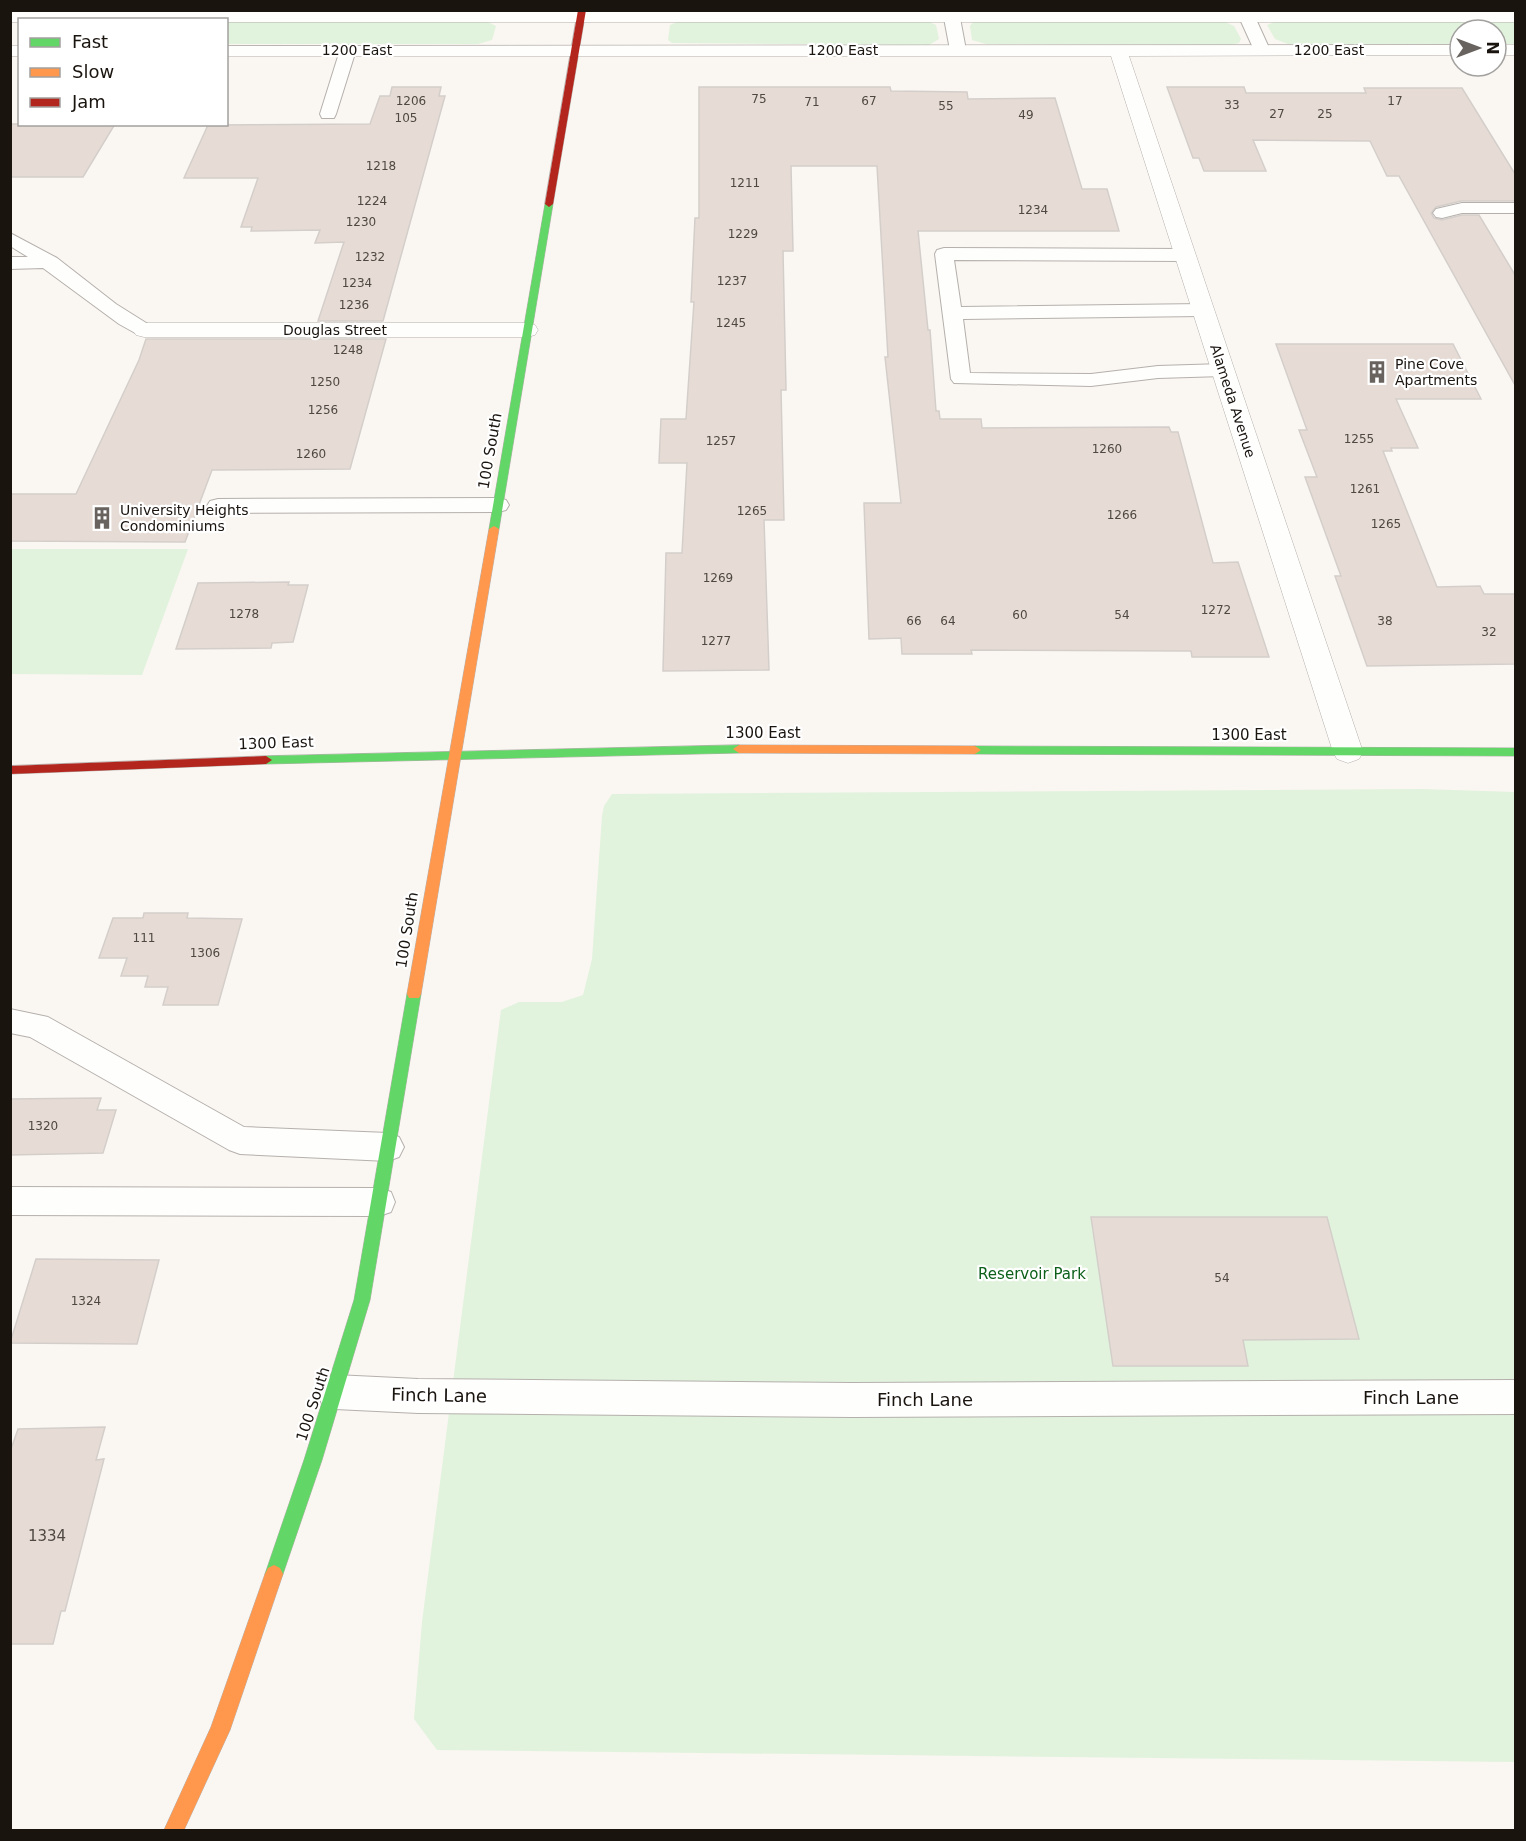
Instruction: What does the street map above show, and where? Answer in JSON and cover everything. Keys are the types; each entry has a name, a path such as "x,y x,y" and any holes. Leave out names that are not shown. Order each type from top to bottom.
{"main road":[{"name":"100 South","path":"174,1830 220,1730 335,1392 362,1300 581,14"},
{"name":"1300 East","path":"10,770 684,749 1515,752"}],"street":[{"path":"10,17 357,14 952,18 1515,17"},
{"name":"Alameda Avenue","path":"1118,50 1348,752"},
{"name":"1200 East","path":"228,51 1448,50"},
{"name":"Douglas Street","path":"144,330 527,330"}],"lane":[{"path":"1247,17 1262,50"},
{"path":"952,18 958,50"},
{"path":"328,114 348,50"},
{"path":"1442,213 1462,208 1515,208"},
{"path":"10,238 50,262 123,319 144,330"},
{"path":"1185,255 944,254 961,379 1091,380 1158,372 1223,370"},
{"path":"10,263 50,262"},
{"path":"952,313 1203,310"},
{"path":"218,506 498,505"},
{"path":"10,1021 37,1026 240,1140 388,1148"},
{"path":"10,1201 379,1202"},
{"name":"Finch Lane","path":"335,1392 418,1396 852,1400 1515,1397"}],"green space":[{"path":"228,20 486,21 496,26 492,40 478,44 228,44"},
{"path":"682,20 927,21 936,25 939,39 929,45 672,43 668,40 670,25"},
{"path":"1223,21 1234,26 1241,39 1239,43 1230,45 986,44 972,40 970,26 973,22"},
{"path":"1277,21 1448,21 1448,44 1288,44 1275,39 1267,25"},
{"path":"1508,21 1515,21 1515,44 1508,44"},
{"path":"11,549 188,549 142,675 11,674"},
{"name":"Reservoir Park","path":"1422,789 1515,792 1515,1762 437,1750 414,1719 422,1622 501,1010 519,1002 562,1002 583,995 592,959 602,816 604,806 612,794"}],"building":[{"path":"392,87 441,87 439,96 445,96 383,321 318,321 344,242 315,243 320,230 251,231 252,227 241,227 258,178 184,178 208,126 370,124 380,96 390,96"},
{"path":"699,87 890,87 891,91 967,92 968,99 1055,98 1082,189 1107,189 1119,231 918,231 928,330 930,330 936,411 939,411 940,419 981,419 982,428 1169,427 1171,432 1178,432 1213,563 1238,562 1269,657 1192,657 1191,651 971,650 972,654 902,654 901,638 869,639 864,503 901,503 885,357 888,357 877,166 791,166 793,251 783,251 786,390 781,390 784,520 764,520 769,670 663,671 666,553 682,553 687,463 659,463 661,419 686,419 694,302 691,302 695,218 699,218"},
{"path":"1167,87 1244,87 1246,93 1366,93 1364,88 1462,88 1515,174 1515,201 1461,201 1436,207 1431,213 1434,218 1442,220 1462,215 1479,215 1515,275 1515,385 1399,176 1387,176 1370,141 1253,140 1266,171 1204,171 1199,158 1193,158"},
{"path":"10,124 18,124 18,126 114,126 83,177 10,177"},
{"path":"146,339 386,339 350,469 212,470 185,542 10,541 10,494 76,494 139,360"},
{"path":"1276,344 1453,344 1481,399 1396,399 1418,448 1391,448 1392,451 1383,451 1437,587 1480,586 1484,594 1515,594 1515,664 1367,666 1335,576 1341,576 1305,477 1317,477 1299,430 1307,430"},
{"path":"289,582 288,585 308,585 293,642 272,643 271,648 176,649 198,583"},
{"path":"144,913 188,913 187,918 242,919 218,1005 163,1005 168,987 145,987 148,976 121,976 127,958 99,958 113,918 143,918"},
{"path":"101,1098 97,1110 116,1110 103,1153 10,1155 10,1099"},
{"path":"1091,1217 1327,1217 1359,1339 1243,1340 1248,1366 1113,1366"},
{"path":"36,1259 159,1260 137,1344 10,1343"},
{"path":"105,1427 96,1460 104,1459 65,1611 61,1611 53,1644 10,1644 10,1452 18,1429"}],"traffic: fast":[{"path":"494,529 549,204"},
{"path":"266,760 739,749"},
{"path":"975,750 1516,752"},
{"path":"274,1574 313,1460 362,1300 414,994"}],"traffic: slow":[{"path":"414,994 494,529"},
{"path":"739,749 975,750"},
{"path":"174,1830 220,1730 274,1574"}],"traffic: jam":[{"path":"549,204 582,10"},
{"path":"10,770 266,760"}],"place":[{"name":"Pine Cove Apartments","path":"1377,372"},
{"name":"University Heights Condominiums","path":"102,518"}]}
